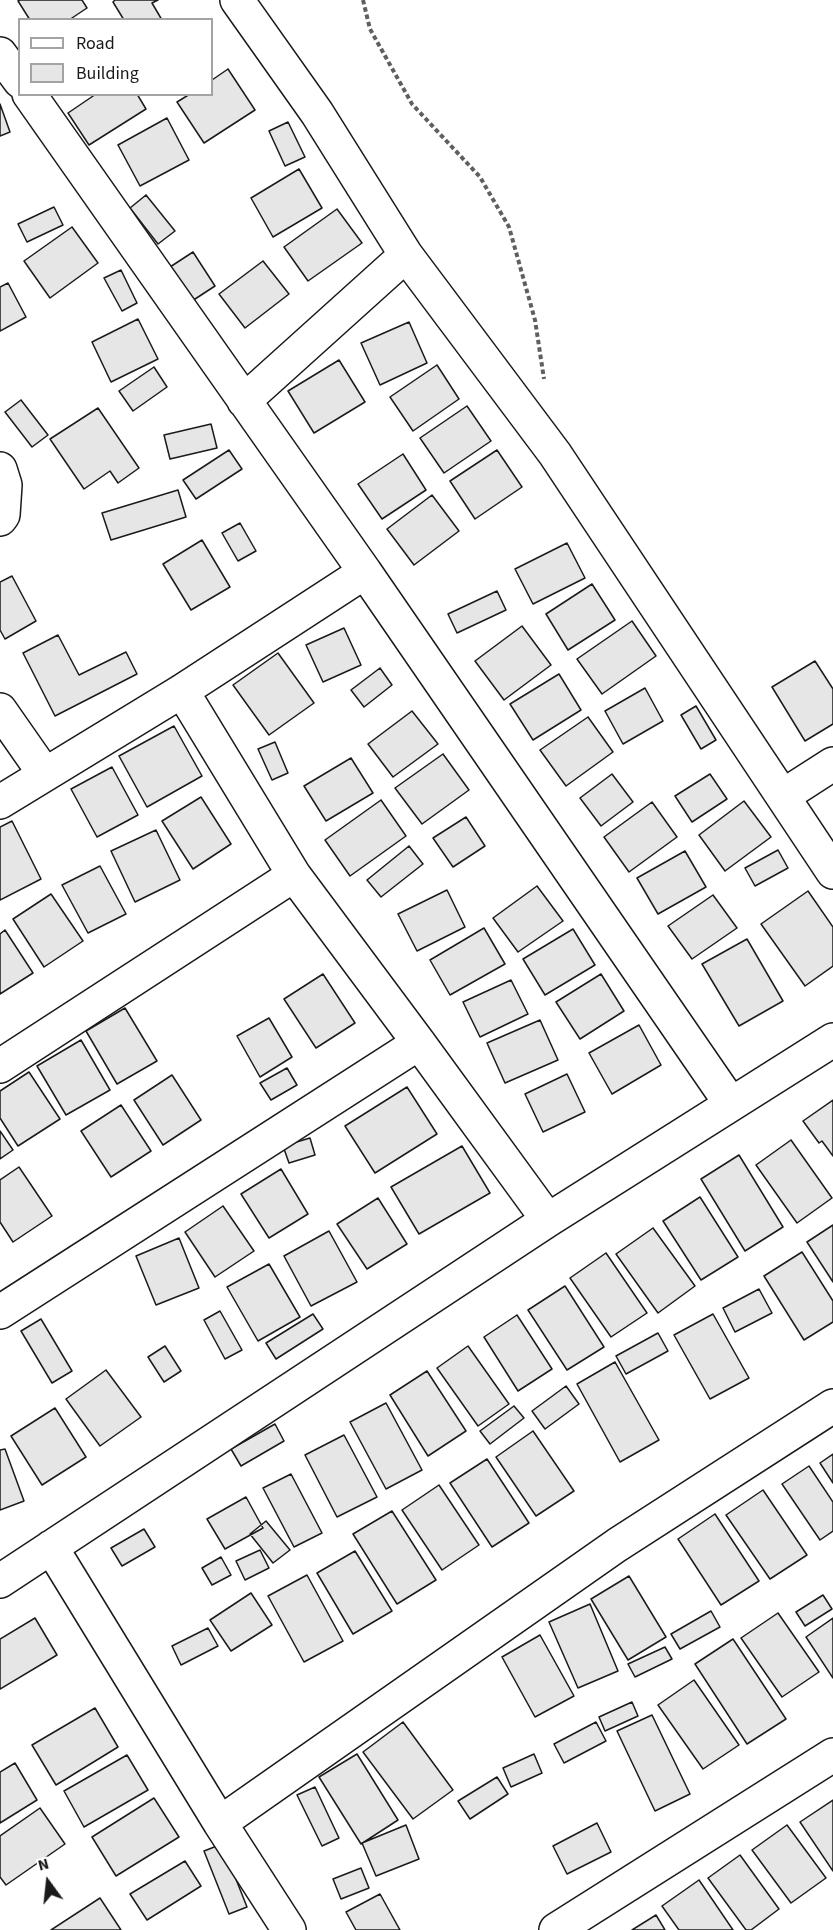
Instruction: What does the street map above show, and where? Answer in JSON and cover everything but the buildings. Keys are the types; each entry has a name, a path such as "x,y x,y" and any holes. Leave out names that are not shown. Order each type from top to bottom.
{"street":[{"path":"237,0 317,113 406,255 555,454 833,872"},
{"path":"0,54 18,78"},
{"path":"30,96 365,572 731,1104"},
{"path":"244,401 406,255"},
{"path":"0,469 5,485 3,515 0,519"},
{"path":"0,802 44,773 182,691 365,572"},
{"path":"182,691 294,874 548,1220"},
{"path":"0,710 44,773"},
{"path":"783,796 833,764"},
{"path":"0,1066 294,874"},
{"path":"0,1581 548,1220 833,1040"},
{"path":"0,1312 420,1043"},
{"path":"220,1823 617,1545 833,1406"},
{"path":"51,1547 220,1823 289,1930"},
{"path":"556,1930 833,1755"}],"path":[{"path":"363,0 370,29 412,104 480,177 509,227 535,320 545,387"}]}
